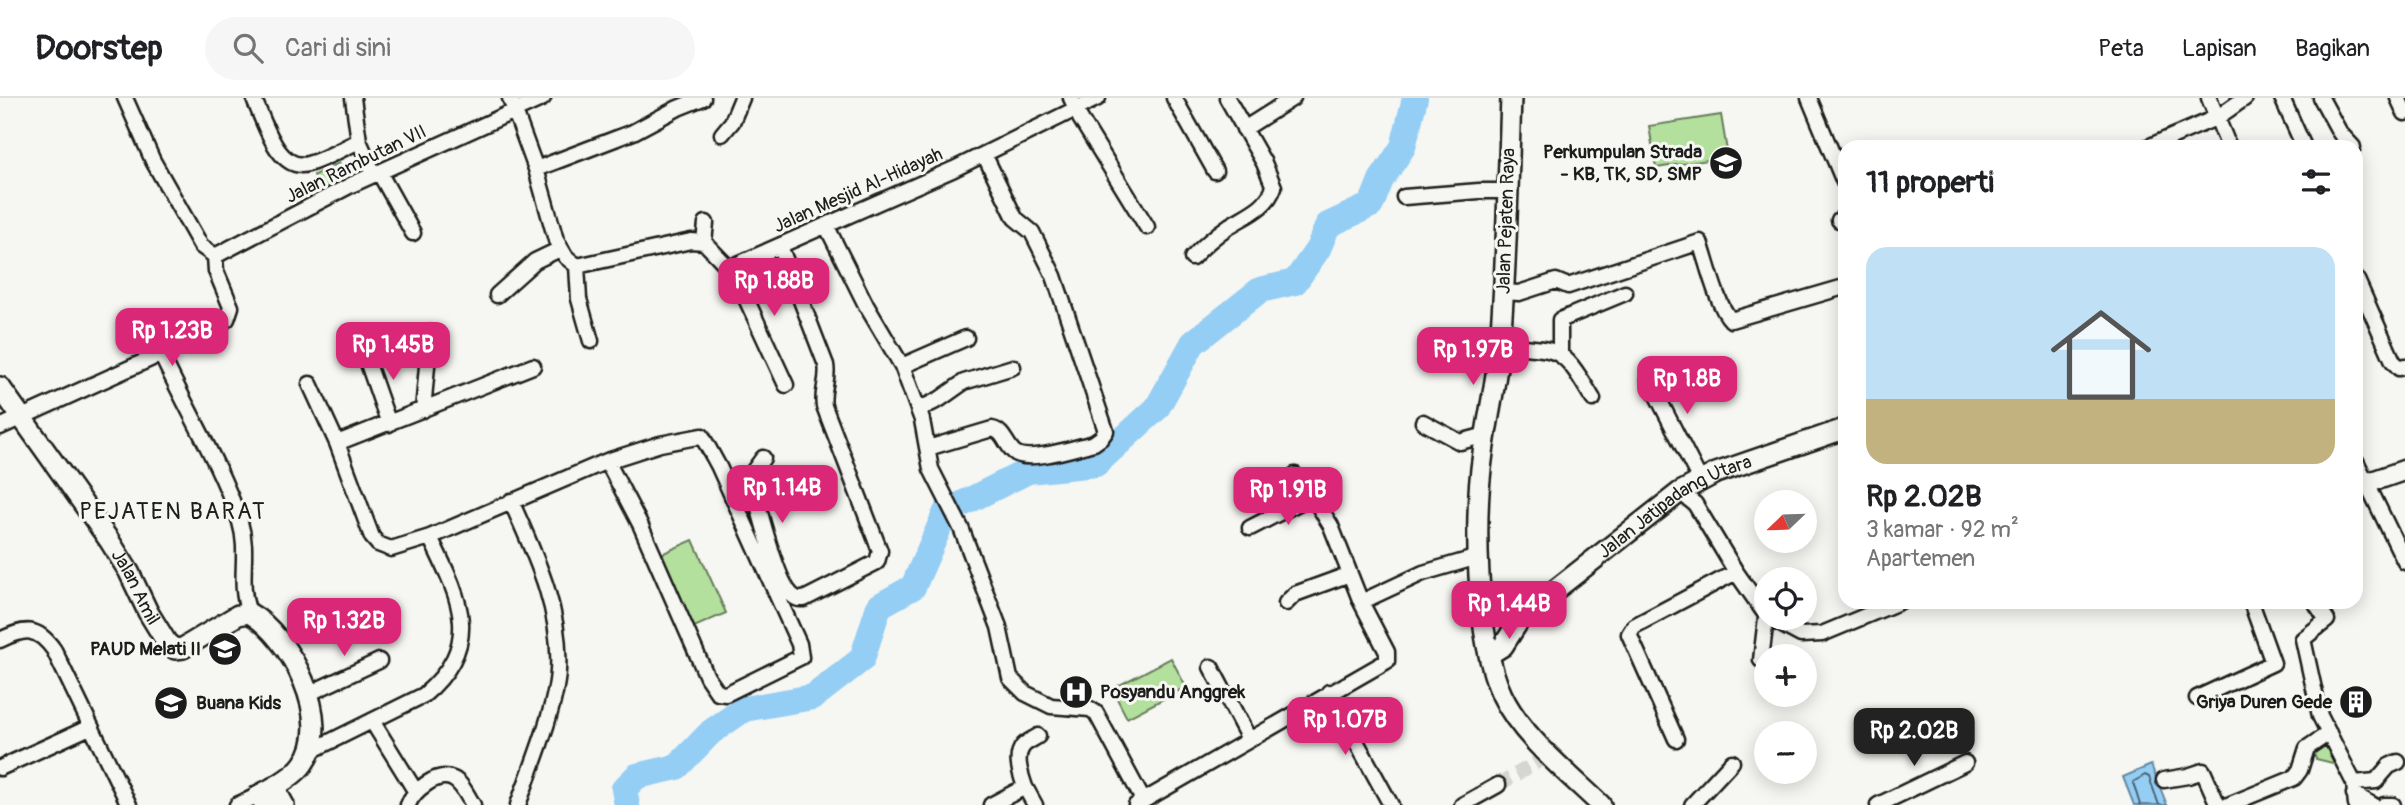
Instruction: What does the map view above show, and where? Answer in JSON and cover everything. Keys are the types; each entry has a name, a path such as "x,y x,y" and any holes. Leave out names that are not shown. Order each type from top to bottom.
{"street":[{"path":"0,427 161,355 230,315 231,307 216,271 215,256 201,246 153,161 125,98"},
{"path":"353,98 359,141 413,233"},
{"name":"Jalan Rambutan VII","path":"215,256 513,104 544,98"},
{"path":"536,169 633,132 703,98"},
{"path":"722,134 732,122 742,98"},
{"name":"Jalan Mesjid Al-Hidayah","path":"729,268 984,154 1073,104 1098,98"},
{"path":"1174,98 1215,171"},
{"path":"1192,258 1229,226 1252,213 1272,194 1275,187 1227,98"},
{"path":"1244,129 1293,98"},
{"name":"Jalan Pejaten Raya","path":"1511,98 1500,345 1482,468 1478,557 1484,622 1494,676 1510,709 1544,758 1601,805"},
{"path":"1810,98 1838,167"},
{"path":"2209,98 2227,140"},
{"path":"2164,140 2218,117 2245,98"},
{"path":"2282,98 2301,140"},
{"path":"2321,98 2347,140"},
{"path":"2398,98 2405,113"},
{"path":"255,102 276,145 290,162 306,165 359,141"},
{"path":"513,104 560,249 571,264 577,266 691,241 704,242 729,268 743,292 786,385"},
{"path":"1073,104 1147,227"},
{"path":"928,448 982,430 995,429 1013,452 1028,457 1094,443 1106,431 1054,276 1032,232 1015,218 984,154"},
{"path":"1404,197 1507,191"},
{"path":"704,242 706,223"},
{"path":"826,225 866,304 902,366 927,438 931,469 961,528 999,627 1008,673 1013,683 1025,693 1051,706 1090,709 1096,713 1139,803 1329,692 1381,666 1388,659 1361,602 1331,526 1295,475"},
{"path":"1503,292 1520,293 1556,281 1568,286 1700,242 1718,295 1731,320 1838,289"},
{"path":"763,458 752,473 752,482 768,540 786,588 792,595 804,599 877,562 880,551 824,406 823,395 828,375 826,365 780,246"},
{"path":"497,295 535,261 560,249"},
{"path":"577,266 579,299 591,341"},
{"path":"1560,354 1560,320 1625,293"},
{"path":"2363,294 2393,361 2399,368 2405,366"},
{"path":"423,410 430,333"},
{"path":"902,366 966,338"},
{"path":"1500,345 1545,348 1560,354 1573,365 1593,399"},
{"path":"364,352 389,424"},
{"path":"161,355 209,450 239,522 245,543 243,597 249,613 263,623 288,655 300,673 312,705 314,730 311,751 302,766 264,798 237,805"},
{"path":"337,443 533,366"},
{"path":"918,410 964,382 1013,367"},
{"path":"1649,380 1700,480"},
{"path":"310,384 337,443 372,537 378,544 391,549 430,537 607,461 660,444 697,435 703,437 799,644 801,657 726,694 718,693 707,677 639,524 607,461"},
{"name":"Jalan Amil","path":"0,387 109,540 129,572 148,612 170,646 175,649 183,648 238,615 249,613"},
{"path":"1423,422 1460,442 1486,435"},
{"name":"Jalan Jatipadang Utara","path":"1490,654 1503,646 1522,616 1680,492 1700,480 1838,431"},
{"path":"2363,484 2405,470"},
{"path":"2363,490 2405,562"},
{"path":"1680,492 1695,504 1754,598"},
{"path":"1250,528 1312,496"},
{"path":"512,501 548,591 554,614 558,672 551,706 518,805"},
{"path":"311,751 424,695 453,661 462,631 461,616 455,590 430,537"},
{"path":"1361,602 1423,573 1478,557"},
{"path":"1676,739 1629,634 1634,626 1736,572"},
{"path":"1286,603 1295,594 1350,575"},
{"path":"1792,630 1801,635 1822,634 1882,609"},
{"path":"2197,698 2273,663 2254,609"},
{"path":"2320,609 2327,620 2303,639 2320,716 2355,794 2373,805"},
{"name":"Jalan Jatipadang Utara","path":"1484,622 1522,616"},
{"path":"0,640 31,631 46,639 54,650 130,805"},
{"path":"308,694 379,661"},
{"path":"1212,667 1249,739"},
{"path":"1329,692 1391,805"},
{"path":"372,721 412,798 437,779 451,778 460,785 473,805"},
{"path":"0,768 90,727"},
{"path":"2228,805 2294,778 2300,770 2307,748 2329,733"},
{"path":"1035,805 1020,773 1020,754 1022,746 1038,736"},
{"path":"2355,794 2376,781 2389,766 2398,761"},
{"path":"1692,805 1732,762"},
{"path":"1878,805 1965,763"},
{"path":"2164,780 2203,771 2218,805"},
{"path":"1462,805 1498,785"},
{"path":"991,805 1025,787"},
{"path":"264,798 284,805"},
{"path":"2384,805 2393,805"}],"green space":[{"path":"1721,115 1728,157 1656,168 1649,126"},
{"path":"339,163 346,179 321,190 314,175"},
{"path":"693,540 726,613 692,628 659,555"},
{"path":"1171,658 1186,687 1127,718 1112,689"},
{"path":"2325,738 2337,764 2316,759 2311,747"}],"water":[{"path":"2151,765 2167,805 2134,805 2123,777"}],"waterway":[{"path":"627,805 624,789 637,776 677,767 711,732 744,709 813,697 862,659 879,606 913,587 946,512 1028,471 1096,464 1157,408 1193,343 1260,290 1295,282 1318,249 1328,225 1371,205 1381,180 1403,147 1415,98"}],"tunnel":[{"path":"1498,785 1539,761"}],"place":[{"name":"Perkumpulan Strada - KB, TK, SD, SMP","path":"1726,163"},
{"name":"PAUD Melati II","path":"225,649"},
{"name":"Posyandu Anggrek","path":"1076,692"},
{"name":"Griya Duren Gede","path":"2356,702"},
{"name":"Buana Kids","path":"171,703"}],"district":[{"name":"PEJATEN BARAT","path":"173,511"}]}
